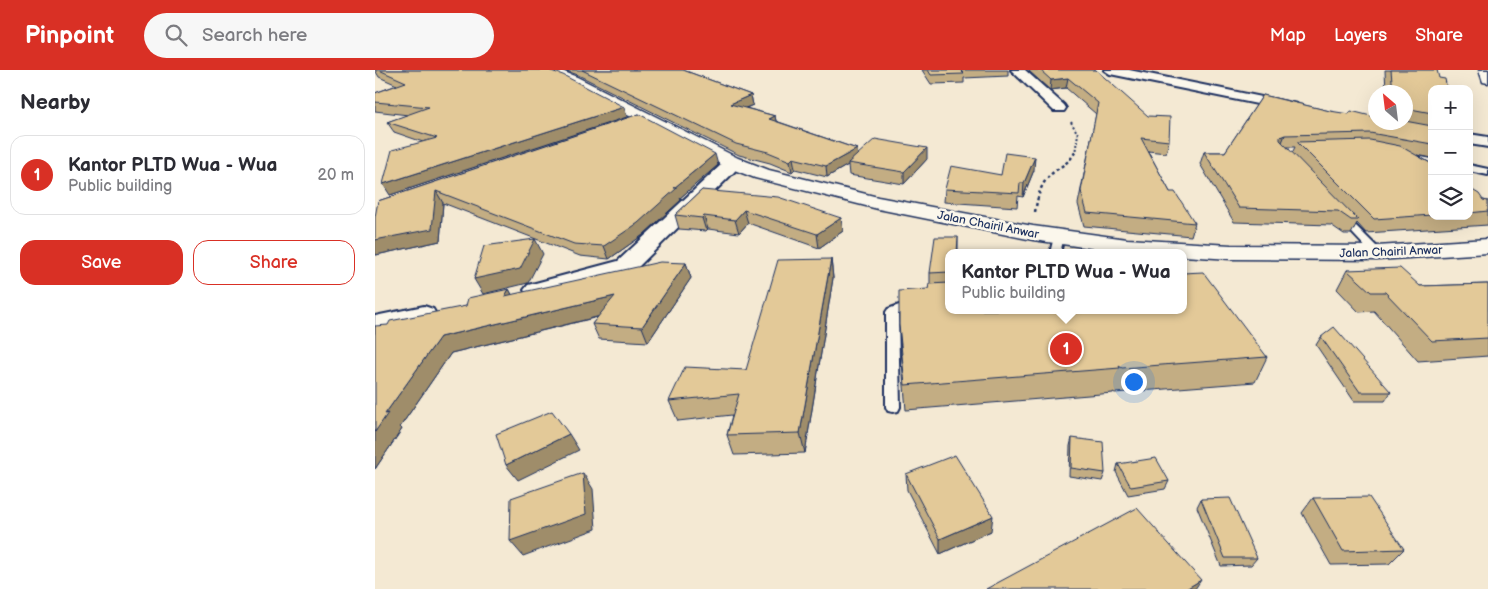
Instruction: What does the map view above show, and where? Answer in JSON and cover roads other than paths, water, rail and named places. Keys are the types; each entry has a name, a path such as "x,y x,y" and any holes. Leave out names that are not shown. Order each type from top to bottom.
{"main road":[{"name":"Jalan Chairil Anwar","path":"531,70 559,81 728,168 760,180 878,211 974,232 1086,249"},
{"name":"Jalan Chairil Anwar","path":"546,70 571,80 635,121 762,174 878,203 1033,233 1057,245 1127,246 1165,249"},
{"path":"1486,70 1488,79"},
{"name":"Jalan Chairil Anwar","path":"1187,261 1246,265 1293,259 1455,250 1488,246"},
{"name":"Jalan Chairil Anwar","path":"1187,251 1293,259 1488,256"}],"street":[{"path":"1017,70 1059,108"},
{"path":"1110,70 1302,109"},
{"path":"1473,140 1488,142"},
{"path":"518,295 626,266 728,168"},
{"path":"375,324 442,311"}],"lane":[{"path":"1403,156 1428,161"},
{"path":"1473,169 1488,172"},
{"path":"1337,212 1377,253"},
{"path":"893,407 892,312 913,304 945,301"}],"place":[{"name":"Kantor PLTD Wua - Wua","path":"1066,349"}]}
